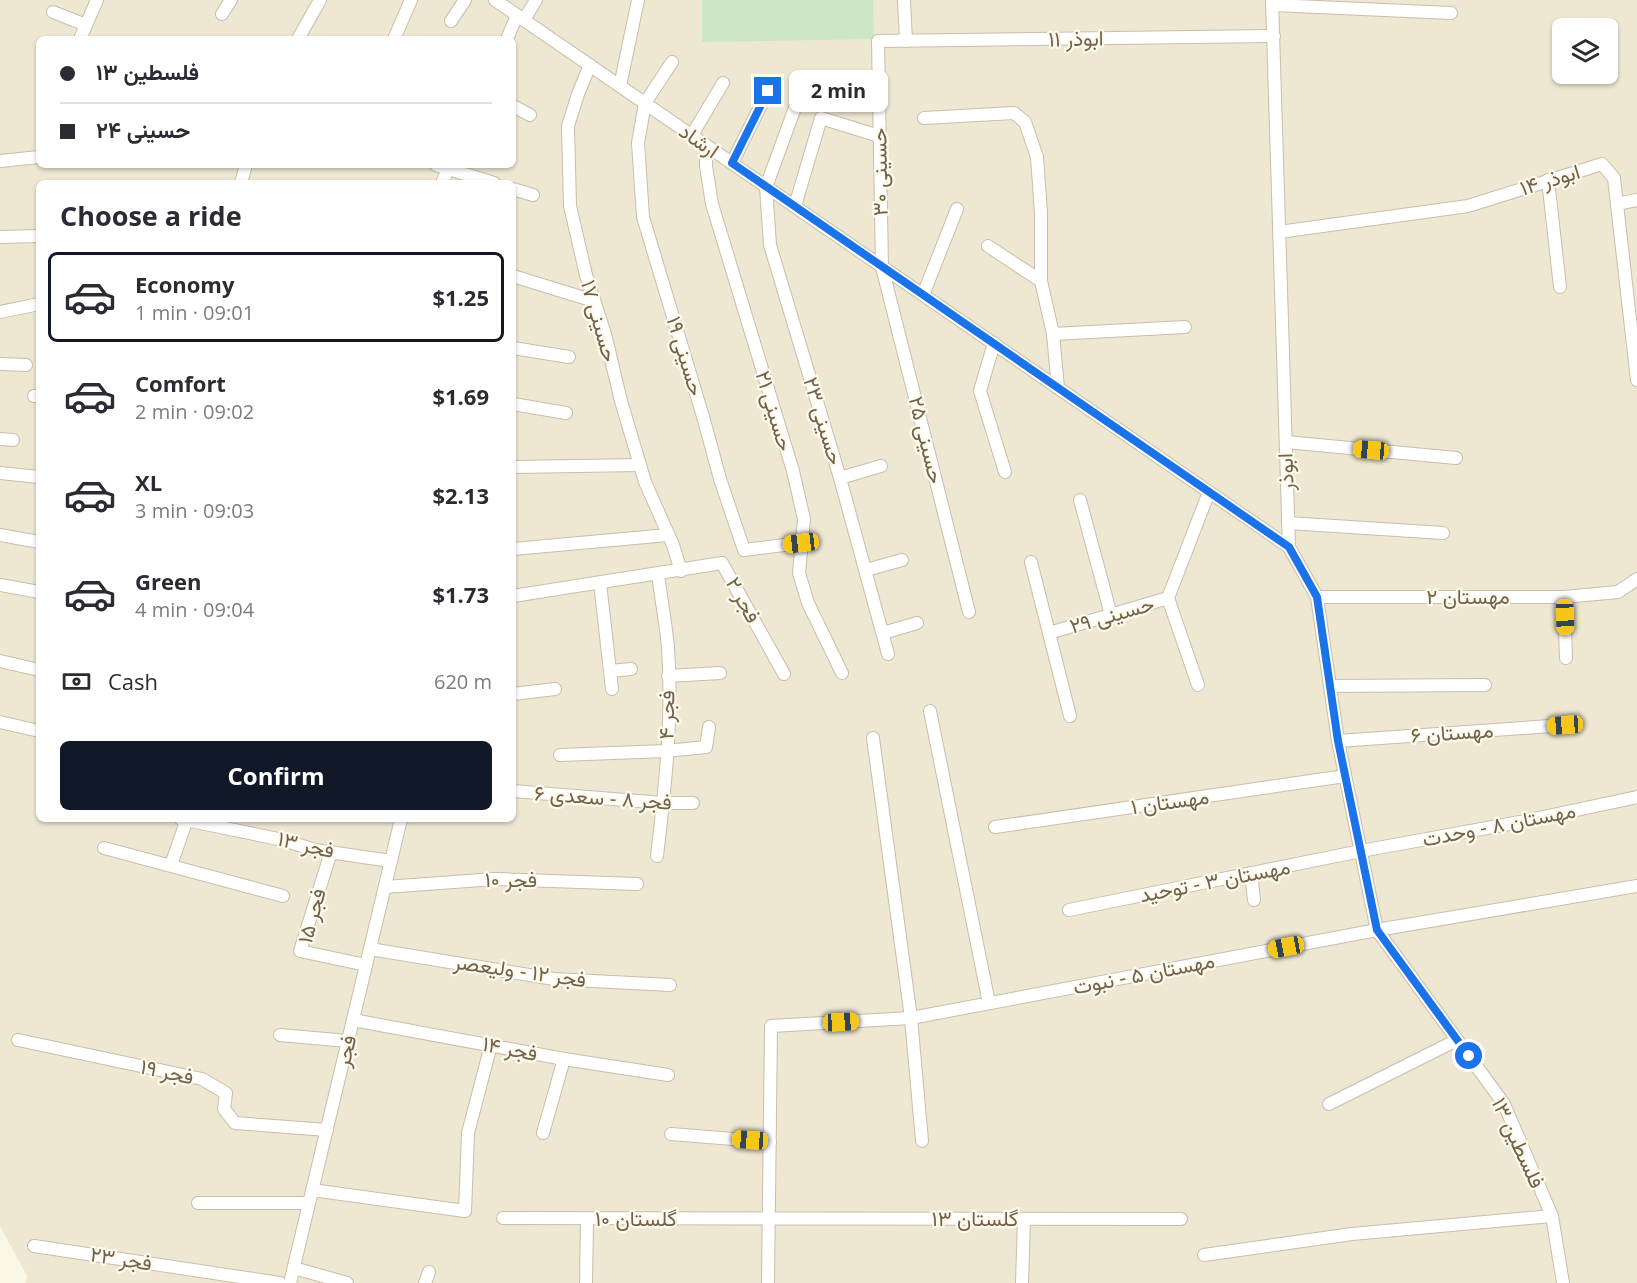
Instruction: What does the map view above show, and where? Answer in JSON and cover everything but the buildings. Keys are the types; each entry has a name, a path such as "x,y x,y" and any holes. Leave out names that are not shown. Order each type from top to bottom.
{"street":[{"path":"81,36 97,0"},
{"path":"222,14 231,0"},
{"path":"300,36 320,0"},
{"path":"395,36 411,0"},
{"path":"452,21 465,0"},
{"name":"ارشاد","path":"495,0 1289,547"},
{"path":"509,36 520,17 536,0"},
{"path":"620,86 638,0"},
{"path":"904,0 906,41"},
{"path":"1273,3 1451,13"},
{"name":"ابوذر","path":"1273,3 1289,547 1317,597 1338,741 1377,930"},
{"path":"53,12 86,25"},
{"name":"ابوذر ۱۱","path":"878,41 1274,36"},
{"name":"حسینی ۳۰","path":"878,41 882,267"},
{"path":"645,103 672,62"},
{"name":"حسینی ۱۷","path":"590,65 568,126 570,206 586,275 645,482 681,571"},
{"path":"692,135 723,83"},
{"path":"732,163 768,91"},
{"name":"حسینی ۱۹","path":"645,103 638,144 643,217 720,479 744,550 801,543"},
{"path":"766,187 796,105"},
{"path":"516,108 530,115"},
{"path":"924,118 1014,113 1025,122 1038,157 1041,280 1053,334 1058,388"},
{"path":"795,206 821,118 879,136"},
{"name":"حسینی ۲۱","path":"706,145 706,166 712,204 793,471 804,519 799,573 808,603 842,673"},
{"path":"0,161 36,157"},
{"name":"ابوذر ۱۴","path":"1280,232 1468,206 1602,164 1614,177 1632,287 1637,380"},
{"path":"452,168 486,180"},
{"path":"1548,180 1560,287"},
{"name":"حسینی ۲۳","path":"766,187 770,245 840,478 888,654"},
{"path":"516,190 533,195"},
{"path":"1617,204 1637,200"},
{"path":"923,295 957,209"},
{"path":"0,237 36,236"},
{"path":"988,246 1041,280"},
{"name":"حسینی ۲۵","path":"882,267 969,612"},
{"path":"516,277 594,301"},
{"path":"0,312 36,305"},
{"path":"1053,334 1185,327"},
{"path":"994,343 980,391 1005,472"},
{"path":"516,348 569,357"},
{"path":"0,364 26,365"},
{"path":"516,405 566,413"},
{"path":"0,439 14,440"},
{"path":"1286,442 1456,458"},
{"path":"516,467 640,465"},
{"path":"840,478 881,466"},
{"path":"0,473 36,477"},
{"name":"حسینی ۲۹","path":"1049,633 1168,598 1209,492"},
{"path":"1080,500 1110,615"},
{"path":"1288,523 1443,533"},
{"path":"0,535 36,541"},
{"path":"516,549 668,535"},
{"path":"866,570 902,560"},
{"name":"حسینی ۲۹","path":"1031,562 1070,717"},
{"name":"فجر ۲","path":"681,571 722,563 784,674"},
{"path":"516,596 681,571"},
{"name":"فجر ۴","path":"657,856 663,803 668,676 668,648 658,574"},
{"name":"مهستان ۲","path":"1317,597 1564,597 1618,592 1637,579"},
{"path":"600,583 612,689"},
{"path":"0,585 36,591"},
{"path":"1564,597 1566,658"},
{"path":"1168,598 1198,685"},
{"path":"883,633 917,623"},
{"path":"0,662 36,669"},
{"path":"610,671 631,669"},
{"path":"668,676 720,673"},
{"path":"1330,686 1485,685"},
{"path":"516,694 555,689"},
{"path":"930,711 989,1003"},
{"path":"0,722 36,730"},
{"name":"مهستان ۶","path":"1338,741 1565,725"},
{"path":"560,755 666,751 706,747 709,727"},
{"path":"873,738 911,1018 922,1141"},
{"name":"مهستان ۱","path":"995,827 1345,776"},
{"name":"فجر ۸ - سعدی ۶","path":"516,791 663,803 693,803"},
{"name":"مهستان ۸ - وحدت","path":"1361,851 1520,822 1637,797"},
{"path":"171,865 184,822"},
{"name":"فجر ۱۳","path":"195,822 284,840 315,850 391,861"},
{"name":"فجر","path":"290,1283 401,822"},
{"path":"104,848 283,896"},
{"name":"مهستان ۳ - توحید","path":"1069,910 1361,851"},
{"name":"فجر ۱۵","path":"331,852 300,951 366,965"},
{"path":"1251,873 1254,900"},
{"name":"فجر ۱۰","path":"385,887 495,879 637,884"},
{"name":"مهستان ۵ - نبوت","path":"770,1142 771,1026 911,1018 1377,930 1637,886"},
{"name":"فلسطین ۱۳","path":"1377,930 1504,1104 1552,1216 1563,1283"},
{"name":"فجر ۱۲ - ولیعصر","path":"370,948 554,978 670,985"},
{"name":"فجر ۱۴","path":"353,1020 564,1059 668,1075"},
{"path":"280,1035 348,1041"},
{"name":"فجر ۱۹","path":"18,1040 202,1079 226,1093 224,1109 235,1123 327,1130"},
{"path":"1329,1104 1457,1040"},
{"path":"198,1203 311,1196 465,1212 468,1133 491,1045"},
{"path":"543,1133 564,1059"},
{"path":"671,1134 770,1142 768,1283"},
{"path":"1204,1256 1352,1234 1552,1216"},
{"name":"گلستان ۱۰","path":"503,1218 769,1219"},
{"path":"586,1283 587,1219"},
{"name":"گلستان ۱۳","path":"769,1219 1181,1219"},
{"path":"1022,1283 1024,1219"},
{"name":"فجر ۲۳","path":"34,1246 280,1283"},
{"path":"294,1268 347,1283"}],"shaded area":[{"path":"0,0 1637,0 1637,1283 26,1283 27,1276 0,1226"}],"green space":[{"path":"702,0 873,0 874,39 702,42"}],"route":[{"path":"768,91 732,163 1289,547 1317,597 1338,741 1377,930 1469,1056"}]}
